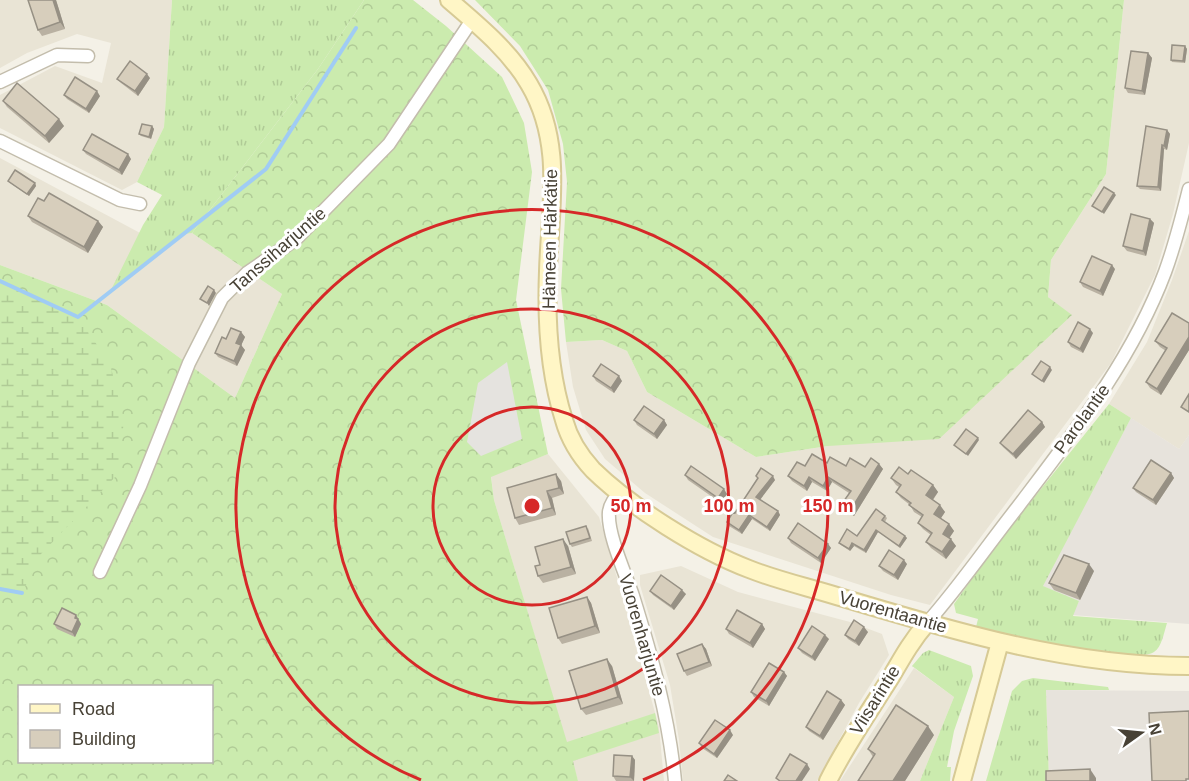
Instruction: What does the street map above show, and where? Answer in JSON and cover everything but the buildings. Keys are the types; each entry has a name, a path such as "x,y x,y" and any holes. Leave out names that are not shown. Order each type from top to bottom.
{"main road":[{"name":"Hämeen Härkätie","path":"449,0 515,64 541,108 549,135 554,192 547,299 549,338 556,385 564,421 572,441 592,469 620,492"},
{"name":"Vuorentaantie","path":"620,492 695,543 750,570 927,623 1000,642 1082,659 1140,665 1189,666"},
{"name":"Viisarintie","path":"828,781 859,725 913,639 927,623"},
{"path":"962,781 1000,642"}],"street":[{"name":"Tanssiharjuntie","path":"100,572 140,486 189,363 222,298 247,273 296,239 389,144 472,20"},
{"path":"0,82 57,56 88,56"},
{"path":"0,141 109,195 140,204"},
{"name":"Parolantie","path":"927,623 1066,444 1110,380 1132,343 1165,273 1189,189"},
{"name":"Vuorenharjuntie","path":"620,492 612,502 609,513 613,538 658,683 672,742 675,781"}],"shaded area":[{"path":"0,0 172,0 164,127 137,182 122,190 0,128 0,95 55,66 102,83 111,43 77,34 27,53 0,68"},
{"path":"1124,0 1189,0 1189,143 1173,214 1155,275 1111,363 930,605 891,595 713,537 645,493 605,459 586,430 573,387 566,342 602,340 627,351 647,392 756,457 828,446 1071,315 1048,297 1051,260 1106,174"},
{"path":"0,158 142,234 192,233 282,294 235,398 107,305 0,265"},
{"path":"1189,231 1189,435 1179,449 1109,404 1147,342"},
{"path":"507,362 522,439 481,456 467,442 478,383"},
{"path":"1131,418 1179,449 1189,435 1189,624 1072,615 1079,601 1042,586"},
{"path":"548,454 599,517 659,727 664,781 578,781 494,500 491,476"},
{"path":"681,566 738,592 850,622 882,634 889,655 859,703 817,781 683,781 670,685 640,585 640,575"},
{"path":"914,668 954,697 920,781 840,781"},
{"path":"1046,690 1189,691 1189,781 1049,781"}],"green space":[{"path":"172,0 364,0 318,69 192,233 184,234 110,292 143,225 162,195 137,182 164,127"},
{"path":"364,0 413,0 446,26 502,77 524,123 532,172 516,300 548,454 491,477 494,500 567,742 655,713 659,733 573,761 578,781 0,781 0,265 107,305 235,398 282,294 192,233 318,69"},
{"path":"475,0 1124,0 1106,174 1051,260 1048,297 1072,315 939,439 828,446 756,457 647,392 627,351 602,340 566,342 561,289 567,182 563,144 548,90 520,46"},
{"path":"0,281 78,317 110,364 124,420 118,474 41,554 22,593 0,589"},
{"path":"1109,404 1131,418 1043,586 1079,601 1073,616 1167,623 1159,647 1154,652 1142,655 1122,655 1068,647 976,627 978,619 956,613 954,604 996,545"},
{"path":"929,650 971,666 973,676 954,731 947,767 951,767 950,781 920,781 954,697 912,666 923,653"},
{"path":"1033,678 1108,687 1109,690 1046,690 1049,781 986,781 1012,691 1022,681"}],"waterway":[{"path":"0,281 78,317 266,169 356,28"},
{"path":"0,589 22,593"}]}
